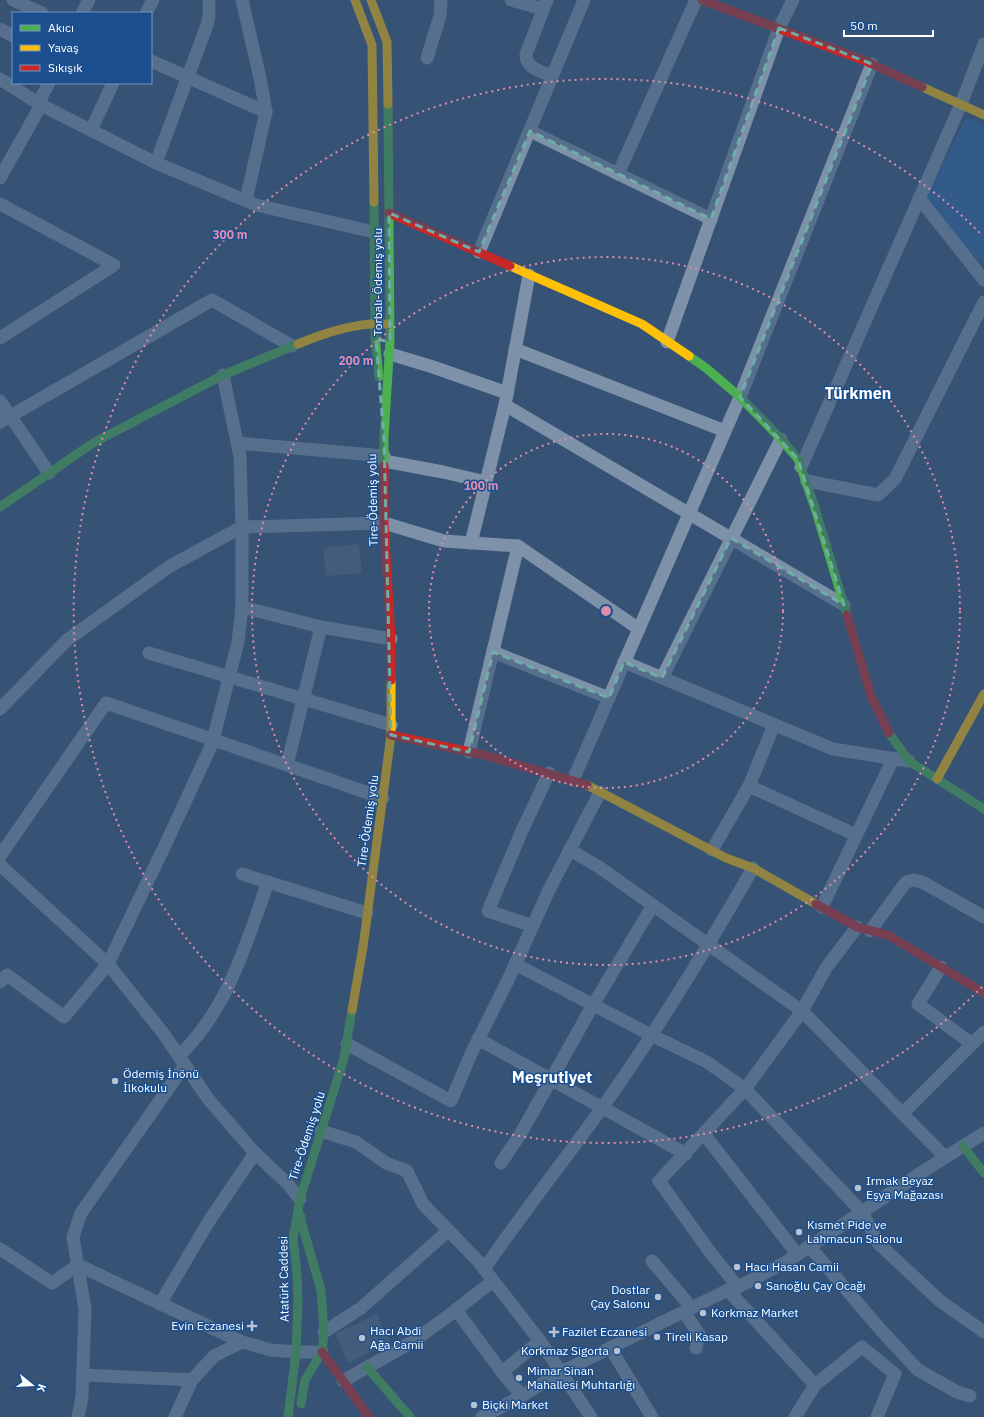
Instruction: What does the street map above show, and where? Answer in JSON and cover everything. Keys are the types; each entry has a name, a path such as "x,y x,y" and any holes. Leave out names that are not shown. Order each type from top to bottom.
{"street":[{"path":"15,0 40,12"},
{"path":"82,12 88,0"},
{"path":"147,12 153,0"},
{"path":"156,163 207,25 209,16 209,0"},
{"path":"242,0 260,78 266,112 246,200"},
{"name":"Torbalı-Ödemiş yolu","path":"355,0 372,45 375,323 372,339 384,438"},
{"name":"Torbalı-Ödemiş yolu","path":"371,0 387,42 390,354 384,438"},
{"path":"427,58 440,16 441,0"},
{"path":"511,0 545,4 526,54 526,58 527,62 532,67 552,76"},
{"path":"479,252 584,0"},
{"path":"618,174 696,0"},
{"path":"702,0 872,64 984,115"},
{"path":"667,342 779,28 793,0"},
{"path":"0,29 12,35"},
{"path":"801,467 961,104 984,44"},
{"path":"152,61 266,112"},
{"path":"573,780 740,397 872,64"},
{"path":"0,79 41,105 156,163 256,205 374,232"},
{"path":"0,178 41,105 42,96 48,84"},
{"path":"91,130 113,84"},
{"path":"530,131 711,219"},
{"path":"919,198 984,280"},
{"path":"0,204 114,266 0,338"},
{"path":"389,212 642,324 706,368 740,397 781,439 798,459 807,481 871,696 886,729 909,761 984,810"},
{"path":"471,543 506,399 529,274"},
{"path":"5,419 212,300 292,346"},
{"path":"807,481 878,495 895,479 984,302"},
{"path":"0,507 93,443 223,375 307,340 347,328 375,323 390,324"},
{"path":"307,340 346,338"},
{"path":"372,339 390,341"},
{"path":"515,349 725,431"},
{"path":"390,354 434,366 506,399 689,513 844,604"},
{"path":"0,982 7,975 64,1017 108,964 168,839 213,740 238,642 242,608 240,457 223,375"},
{"path":"0,401 5,419 49,473"},
{"name":"Tire-Ödemiş yolu","path":"300,1199 347,1044 367,913 391,730 391,639 384,523 384,438"},
{"path":"662,678 781,439"},
{"path":"238,443 384,458 486,482"},
{"path":"0,709 5,695 67,640 170,566 242,527 384,523 444,541 518,546 639,629"},
{"path":"469,752 518,546"},
{"path":"242,608 321,627 391,639"},
{"path":"287,765 321,627"},
{"path":"493,652 609,698"},
{"path":"149,653 304,699 391,730 584,783 726,858 753,868 864,929 888,935 984,993"},
{"path":"624,662 833,749 909,761"},
{"path":"938,779 984,694"},
{"path":"0,856 106,703 383,798"},
{"path":"712,850 749,786 774,724"},
{"path":"822,907 893,759"},
{"path":"533,926 488,911 521,833 549,774"},
{"path":"749,786 856,835"},
{"path":"347,1044 451,1101 478,1039 570,850 600,792"},
{"path":"570,850 599,867 802,1011 945,1157"},
{"path":"0,865 108,964 163,1032 209,1100 255,1152 300,1199"},
{"path":"484,1269 602,1108 651,1035 709,945 753,868"},
{"path":"242,874 367,913"},
{"path":"816,1385 733,1289 710,1252 659,1181 686,1154 745,1089 802,1011 826,968 864,929 906,882 914,880 924,882 984,917"},
{"path":"78,1417 82,1397 85,1310 73,1237 81,1212 226,993 237,968 268,882"},
{"path":"501,1164 521,1133 550,1079 653,905"},
{"path":"515,964 651,1035 707,1062 745,1089 862,1212 879,1244 940,1301 984,1332"},
{"path":"941,967 918,1004 972,1044"},
{"path":"902,1114 984,1032"},
{"path":"478,1039 686,1154"},
{"path":"321,1131 356,1142 386,1163 407,1171 423,1204 484,1269 540,1341 591,1417"},
{"path":"482,1417 522,1396 561,1372 733,1289 797,1254 984,1133"},
{"path":"704,1134 797,1254"},
{"path":"963,1146 984,1173"},
{"path":"160,1304 209,1221 255,1152"},
{"name":"Atatürk Caddesi","path":"299,1410 305,1380 322,1352 324,1332 321,1290 301,1221 300,1199"},
{"name":"Atatürk Caddesi","path":"288,1417 296,1352 298,1302 293,1239 300,1199"},
{"path":"324,1332 361,1308 448,1230"},
{"path":"809,1246 918,1370 957,1392 970,1396"},
{"path":"0,1249 52,1283 78,1265"},
{"path":"652,1261 688,1310 699,1334 696,1348"},
{"path":"78,1265 242,1342 271,1350 322,1352 367,1416"},
{"path":"343,1380 412,1342 493,1281"},
{"path":"456,1310 502,1372 522,1396"},
{"path":"502,1372 540,1341"},
{"path":"175,1417 192,1380 214,1356 242,1342"},
{"path":"795,1417 816,1385 862,1347 895,1374"},
{"path":"611,1349 652,1417"},
{"path":"877,1417 895,1374 905,1356"},
{"path":"367,1367 410,1417"},
{"path":"83,1375 192,1380"}],"highlighted area":[{"path":"779,28 872,64 740,397 798,459 844,605 731,538 662,678 624,662 609,698 493,652 469,752 391,735 384,438 376,340 390,341 389,213 479,252 530,131 711,219"}],"shaded area":[{"path":"966,117 984,127 984,266 928,204 928,193"}],"building":[{"path":"359,544 362,573 326,576 323,548"},
{"name":"Hacı Abdi Ağa Camii","path":"377,1314 390,1342 348,1363 335,1334"}],"traffic: fast":[{"path":"384,466 384,438 390,341 388,104"},
{"path":"374,202 375,336 379,377"},
{"path":"0,507 93,443 223,375 298,344"},
{"path":"689,356 706,368 740,397 781,439 798,459 815,508 847,615"},
{"path":"889,733 909,761 984,809"},
{"path":"288,1417 296,1352 298,1302 297,1273 293,1239 300,1199 344,1058 352,1010"},
{"path":"963,1146 984,1173"},
{"path":"301,1216 301,1221 321,1290 324,1332 322,1352 305,1380 301,1404"},
{"path":"367,1367 410,1417"}],"traffic: slow":[{"path":"355,0 372,45 374,202"},
{"path":"371,0 387,42 388,104"},
{"path":"922,87 984,115"},
{"path":"510,266 642,324 689,356"},
{"path":"298,344 342,329 365,325 387,324"},
{"path":"352,1010 363,947 391,735 391,680"},
{"path":"937,779 984,694"},
{"path":"587,785 726,858 753,868 816,904"}],"traffic: jam":[{"path":"702,0 863,60 922,87"},
{"path":"389,213 510,266"},
{"path":"384,466 384,523 391,639 391,680"},
{"path":"847,615 871,696 889,733"},
{"path":"391,735 484,755 587,785"},
{"path":"816,904 857,927 888,935 984,993"},
{"path":"322,1352 369,1417"}],"place":[{"name":"Ödemiş İnönü İlkokulu","path":"115,1081"},
{"name":"Irmak Beyaz Eşya Mağazası","path":"858,1188"},
{"name":"Kısmet Pide ve Lahmacun Salonu","path":"799,1232"},
{"name":"Hacı Hasan Camii","path":"737,1267"},
{"name":"Sarıoğlu Çay Ocağı","path":"758,1286"},
{"name":"Dostlar Çay Salonu","path":"658,1297"},
{"name":"Korkmaz Market","path":"703,1313"},
{"name":"Evin Eczanesi","path":"252,1326"},
{"name":"Fazilet Eczanesi","path":"554,1332"},
{"name":"Tireli Kasap","path":"657,1337"},
{"name":"Hacı Abdi Ağa Camii","path":"362,1338"},
{"name":"Korkmaz Sigorta","path":"617,1351"},
{"name":"Mimar Sinan Mahallesi Muhtarlığı","path":"519,1378"},
{"name":"Biçki Market","path":"474,1405"}],"district":[{"name":"Türkmen","path":"858,393"},
{"name":"Meşrutiyet","path":"552,1077"}]}
